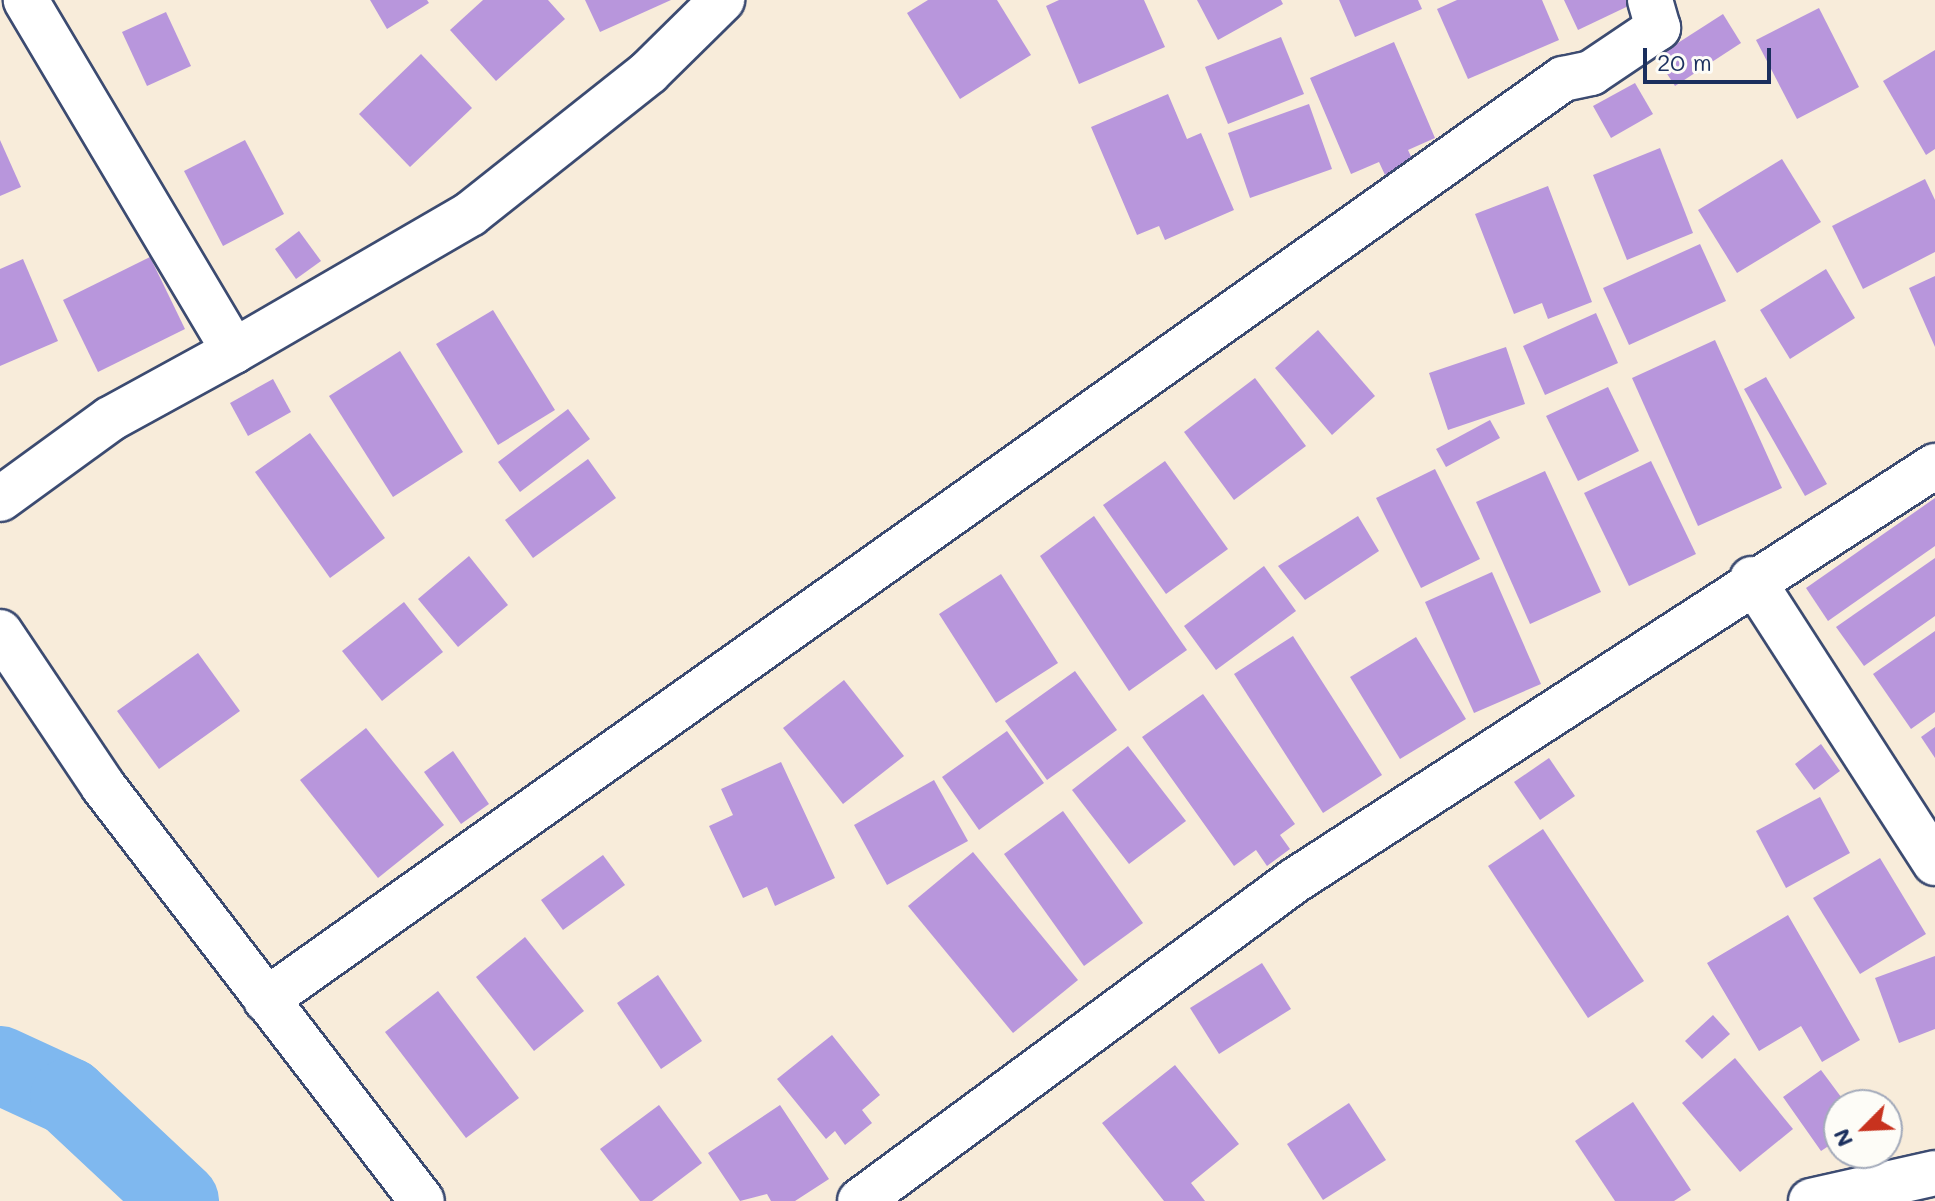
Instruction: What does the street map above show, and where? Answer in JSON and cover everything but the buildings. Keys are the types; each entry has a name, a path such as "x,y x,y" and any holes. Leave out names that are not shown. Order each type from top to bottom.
{"street":[{"path":"26,0 234,351"},
{"path":"0,499 110,419 470,214 649,72 722,0"},
{"path":"266,1000 1563,79 1591,73 1658,28 1650,0"},
{"path":"860,1201 1294,881 1752,579 1935,466"},
{"path":"1752,579 1935,863"},
{"path":"0,632 103,786 422,1201"},
{"path":"1811,1201 1935,1173"}],"waterway":[{"path":"0,1065 69,1097 180,1201"}]}
